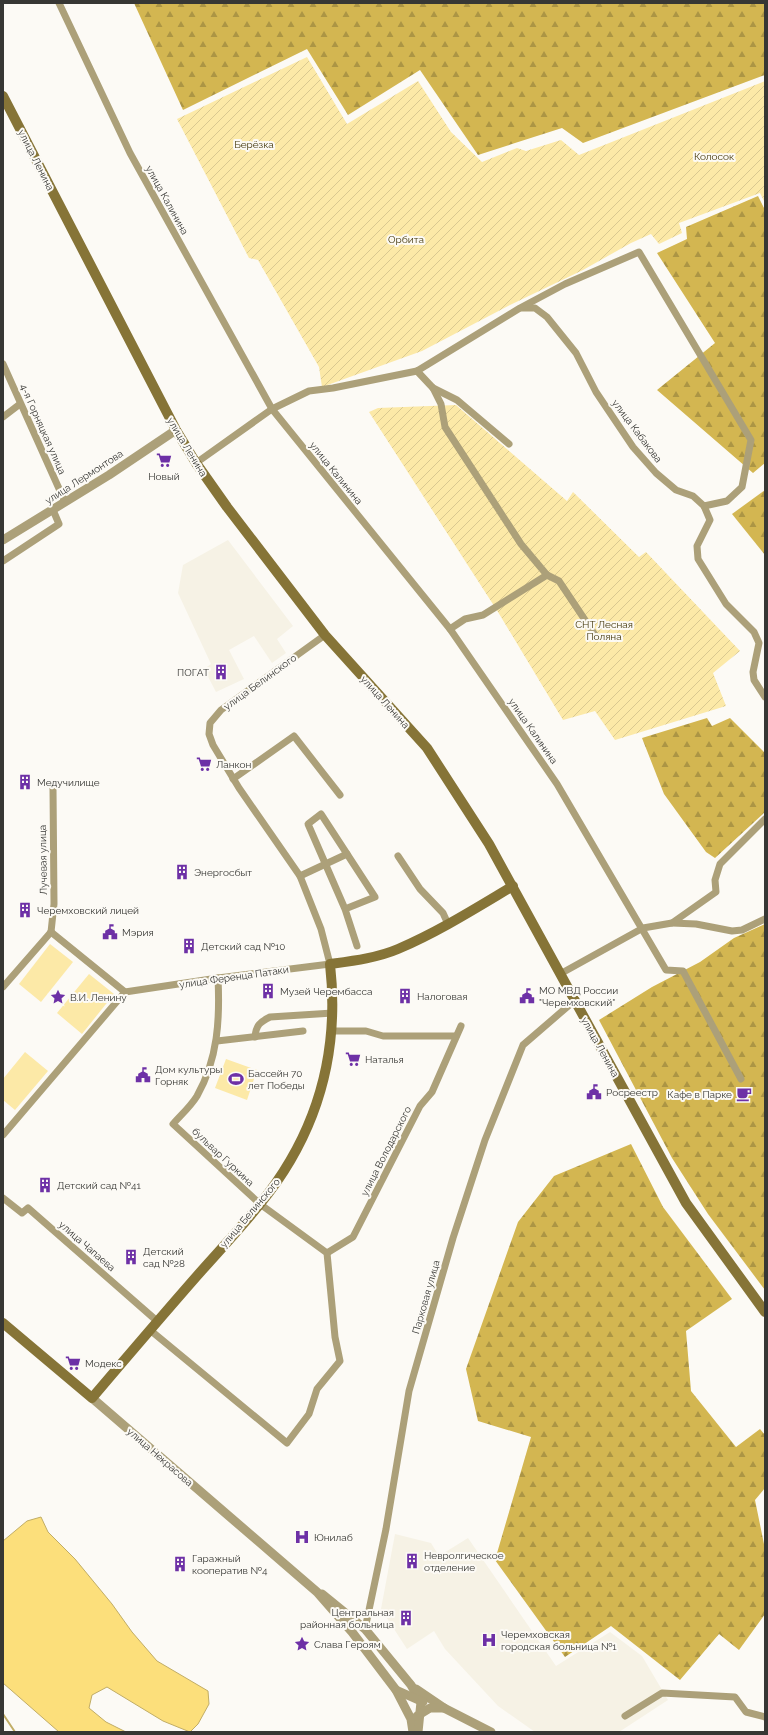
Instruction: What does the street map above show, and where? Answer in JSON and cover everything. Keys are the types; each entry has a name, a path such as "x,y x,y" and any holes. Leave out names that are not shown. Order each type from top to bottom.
{"main road":[{"name":"улица Ленина","path":"3,96 176,430 196,464 325,635 426,748 489,844 686,1203 765,1312"},
{"name":"улица Ференца Патаки","path":"330,964 368,958 397,950 448,924 513,886"},
{"name":"улица Белинского","path":"92,1398 157,1321 260,1204 282,1175 313,1114 322,1090 330,1051 332,1031 333,996 330,964"},
{"name":"улица Некрасова","path":"3,1323 92,1398"}],"street":[{"name":"улица Калинина","path":"59,3 130,153 272,409 450,629 557,784 643,928 666,970 683,971 741,1079"},
{"path":"196,464 272,409 309,391 333,388 417,371 520,308 566,284 639,252 751,440 742,487 727,501 704,506 710,520 697,546 698,559 726,604 754,632 759,644 753,672 754,680 765,698"},
{"name":"улица Кабакова","path":"520,308 535,308 546,317 576,353 596,392 633,447 656,473 676,490 693,496 704,506"},
{"name":"4-я Горняцкая улица","path":"3,364 65,502"},
{"path":"417,371 433,388 441,404 445,427 521,544 547,574 559,581 596,635"},
{"path":"433,388 457,400 509,444"},
{"path":"3,417 20,404"},
{"name":"улица Лермонтова","path":"3,540 53,510 176,430"},
{"path":"3,561 58,524 53,510"},
{"path":"450,629 465,619 483,615 547,574"},
{"name":"улица Белинского","path":"325,635 221,710 210,723 209,734 213,745 233,779 300,876 321,929 330,964"},
{"path":"233,779 294,736 340,795"},
{"name":"Лучевая улица","path":"51,932 54,904 53,787"},
{"path":"345,909 375,897 321,814 308,824 345,909 357,946"},
{"path":"672,923 716,892 715,880 720,864 765,819"},
{"path":"300,876 347,854"},
{"path":"398,856 420,889 443,913 448,924"},
{"path":"560,974 643,928 672,923 696,924 732,932 742,930 765,919"},
{"path":"3,1135 125,992 51,932 4,985"},
{"name":"улица Ференца Патаки","path":"125,992 218,978 330,964"},
{"path":"218,978 220,1010 217,1041 303,1031"},
{"name":"Парковая улица","path":"365,1629 386,1529 409,1391 453,1238 485,1140 523,1045 574,1001"},
{"path":"255,1037 256,1027 260,1022 270,1017 333,1013"},
{"name":"улица Володарского","path":"327,1252 353,1237 420,1106 432,1092 461,1026"},
{"path":"332,1031 366,1031 383,1036 456,1036"},
{"name":"бульвар Гуркина","path":"217,1041 207,1075 196,1097 173,1124 260,1204 327,1252"},
{"name":"улица Чапаева","path":"3,1198 22,1213 28,1208 157,1321"},
{"path":"150,1330 287,1443 309,1414 317,1389 340,1361 335,1337 327,1252"},
{"name":"улица Некрасова","path":"92,1398 317,1592 352,1632 396,1690 415,1730"},
{"name":"улица Некрасова","path":"317,1592 324,1595 365,1629 411,1685"},
{"path":"411,1685 421,1702 420,1713"},
{"path":"411,1685 426,1697 444,1708 491,1732"},
{"path":"396,1690 421,1702 444,1708"},
{"path":"626,1716 662,1693 735,1697 746,1712 765,1717"},
{"path":"415,1730 416,1717 420,1713 430,1708 444,1708"}],"shaded area":[{"path":"228,540 293,626 277,639 286,653 272,663 254,636 229,650 244,679 216,692 204,669 211,664 178,593 183,565"},
{"path":"41,1517 48,1532 75,1559 112,1604 132,1632 157,1661 208,1691 209,1704 198,1724 190,1732 163,1721 107,1687 92,1695 89,1708 106,1722 126,1732 59,1732 3,1683 3,1541 27,1521"},
{"name":"Черемховская городская больница №1","path":"395,1534 431,1543 439,1556 468,1538 556,1666 610,1632 642,1656 668,1700 619,1732 535,1732 498,1706 445,1649 434,1631 407,1649 381,1609"}],"green space":[{"path":"134,3 765,3 765,75 583,143 562,128 478,155 420,70 348,115 307,49 183,110"},
{"name":"Орбита","path":"307,57 347,124 418,81 451,132 482,162 517,148 526,151 561,140 579,155 765,81 765,203 760,193 679,223 682,233 659,244 651,234 422,351 322,387 319,367 258,260 249,258 177,119"},
{"path":"758,196 765,210 765,463 753,473 657,390 715,343 657,253 687,239 686,227"},
{"name":"СНТ Лесная Поляна","path":"456,405 567,501 573,492 639,557 646,552 740,651 713,673 726,706 615,740 595,711 563,720 498,612 369,412 378,408"},
{"path":"765,490 765,555 732,514"},
{"path":"707,718 712,726 730,718 765,753 765,812 715,858 706,852 664,794 642,738"},
{"path":"765,924 765,1290 708,1214 672,1158 599,1020 652,987 700,962 734,938"},
{"path":"50,944 73,962 41,1002 19,984"},
{"path":"89,974 114,994 82,1034 57,1013"},
{"path":"25,1052 48,1071 15,1110 3,1100 3,1079"},
{"name":"Бассейн 70 лет Победы","path":"226,1059 257,1070 247,1100 215,1088"},
{"path":"631,1144 663,1207 732,1299 686,1331 691,1391 736,1447 760,1429 765,1435 765,1488 755,1500 765,1549 765,1614 739,1650 719,1634 680,1680 611,1626 565,1657 495,1560 531,1437 478,1421 466,1369 518,1222 554,1176"}],"waterway":[{"path":"3,1714 15,1732"}],"place":[{"name":"Новый","path":"164,460"},
{"name":"ПОГАТ","path":"221,672"},
{"name":"Ланкон","path":"204,764"},
{"name":"Медучилище","path":"25,782"},
{"name":"Энергосбыт","path":"182,872"},
{"name":"Черемховский лицей","path":"25,910"},
{"name":"Мэрия","path":"110,932"},
{"name":"Детский сад №10","path":"189,946"},
{"name":"Музей Черембасса","path":"268,991"},
{"name":"Налоговая","path":"405,996"},
{"name":"МО МВД России \"Черемховский\"","path":"527,996"},
{"name":"В.И. Ленину","path":"58,997"},
{"name":"Наталья","path":"353,1059"},
{"name":"Дом культуры Горняк","path":"143,1075"},
{"name":"Бассейн 70 лет Победы","path":"236,1079"},
{"name":"Росреестр","path":"594,1092"},
{"name":"Кафе в Парке","path":"744,1094"},
{"name":"Детский сад №41","path":"45,1185"},
{"name":"Детский сад №28","path":"131,1257"},
{"name":"Модекс","path":"73,1363"},
{"name":"Юнилаб","path":"302,1537"},
{"name":"Невролгическое отделение","path":"412,1561"},
{"name":"Гаражный кооператив №4","path":"180,1564"},
{"name":"Центральная районная больница","path":"406,1618"},
{"name":"Черемховская городская больница №1","path":"489,1640"},
{"name":"Слава Героям","path":"302,1644"}],"park label":[{"name":"Берёзка","path":"254,144"},
{"name":"Колосок","path":"714,156"}]}
